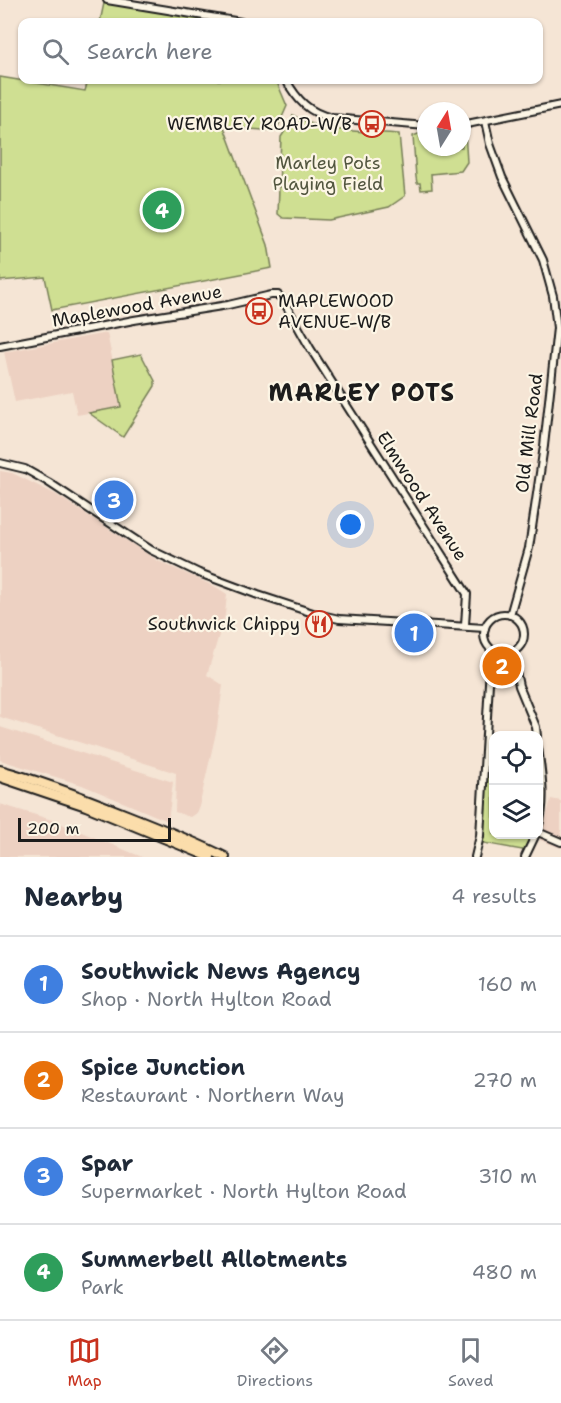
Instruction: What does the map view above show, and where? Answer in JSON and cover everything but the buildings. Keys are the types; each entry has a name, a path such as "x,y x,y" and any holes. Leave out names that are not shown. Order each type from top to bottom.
{"main road":[{"path":"0,770 31,778 92,800 225,857"},
{"path":"0,777 86,806 210,857"}],"street":[{"path":"107,0 217,18"},
{"path":"288,84 297,98 319,115 417,125"},
{"path":"471,123 561,105"},
{"name":"Old Mill Road","path":"485,121 490,144 502,177 543,260 554,296 557,328 529,548 510,615"},
{"name":"Maplewood Avenue","path":"0,346 279,295"},
{"name":"Elmwood Avenue","path":"279,295 310,348 466,594 465,625"},
{"path":"0,463 25,470 48,482 151,550 199,573 258,595 339,619 485,628"},
{"path":"498,615 510,615 516,619 523,630 522,643 512,652 506,654 495,652 490,649 484,639 485,628 488,622 498,615"},
{"path":"475,857 480,836 490,666 495,652"},
{"path":"512,652 519,686 536,731"},
{"path":"543,785 543,813"},
{"path":"543,834 561,842"},
{"path":"525,857 534,839"}],"shaded area":[{"path":"107,333 122,407 77,415 72,391 15,402 4,352"},
{"path":"0,471 12,473 55,494 158,561 227,594 225,615 207,675 223,685 217,728 200,803 196,813 190,817 175,812 176,773 0,717"},
{"path":"0,727 173,782 168,821 82,785 0,760"},
{"path":"551,799 561,801 561,848 540,840 543,839 543,829"},
{"path":"0,804 52,820 142,857 0,857"}],"green space":[{"path":"104,3 196,18 101,18"},
{"path":"0,77 18,80 18,84 42,84 85,91 87,84 278,84 287,106 276,131 224,127 268,245 272,268 52,310 45,277 0,281"},
{"name":"Marley Pots Playing Field","path":"293,115 304,121 330,128 399,134 405,196 389,207 329,220 283,218 278,214 281,137"},
{"path":"417,134 417,156 467,156 467,162 461,171 431,174 432,189 421,190 416,177 413,136"},
{"path":"141,354 155,381 155,386 123,437 89,413 121,407 112,360"},
{"path":"484,763 489,764 489,839 534,839 528,851 478,842"}],"place":[{"name":"WEMBLEY ROAD-W/B","path":"372,124"},
{"name":"Summerbell Allotments","path":"162,210"},
{"name":"MAPLEWOOD AVENUE-W/B","path":"259,311"},
{"name":"Spar","path":"114,500"},
{"name":"Southwick Chippy","path":"319,624"},
{"name":"Southwick News Agency","path":"414,633"},
{"name":"Spice Junction","path":"502,666"}],"district":[{"name":"MARLEY POTS","path":"362,393"}]}
